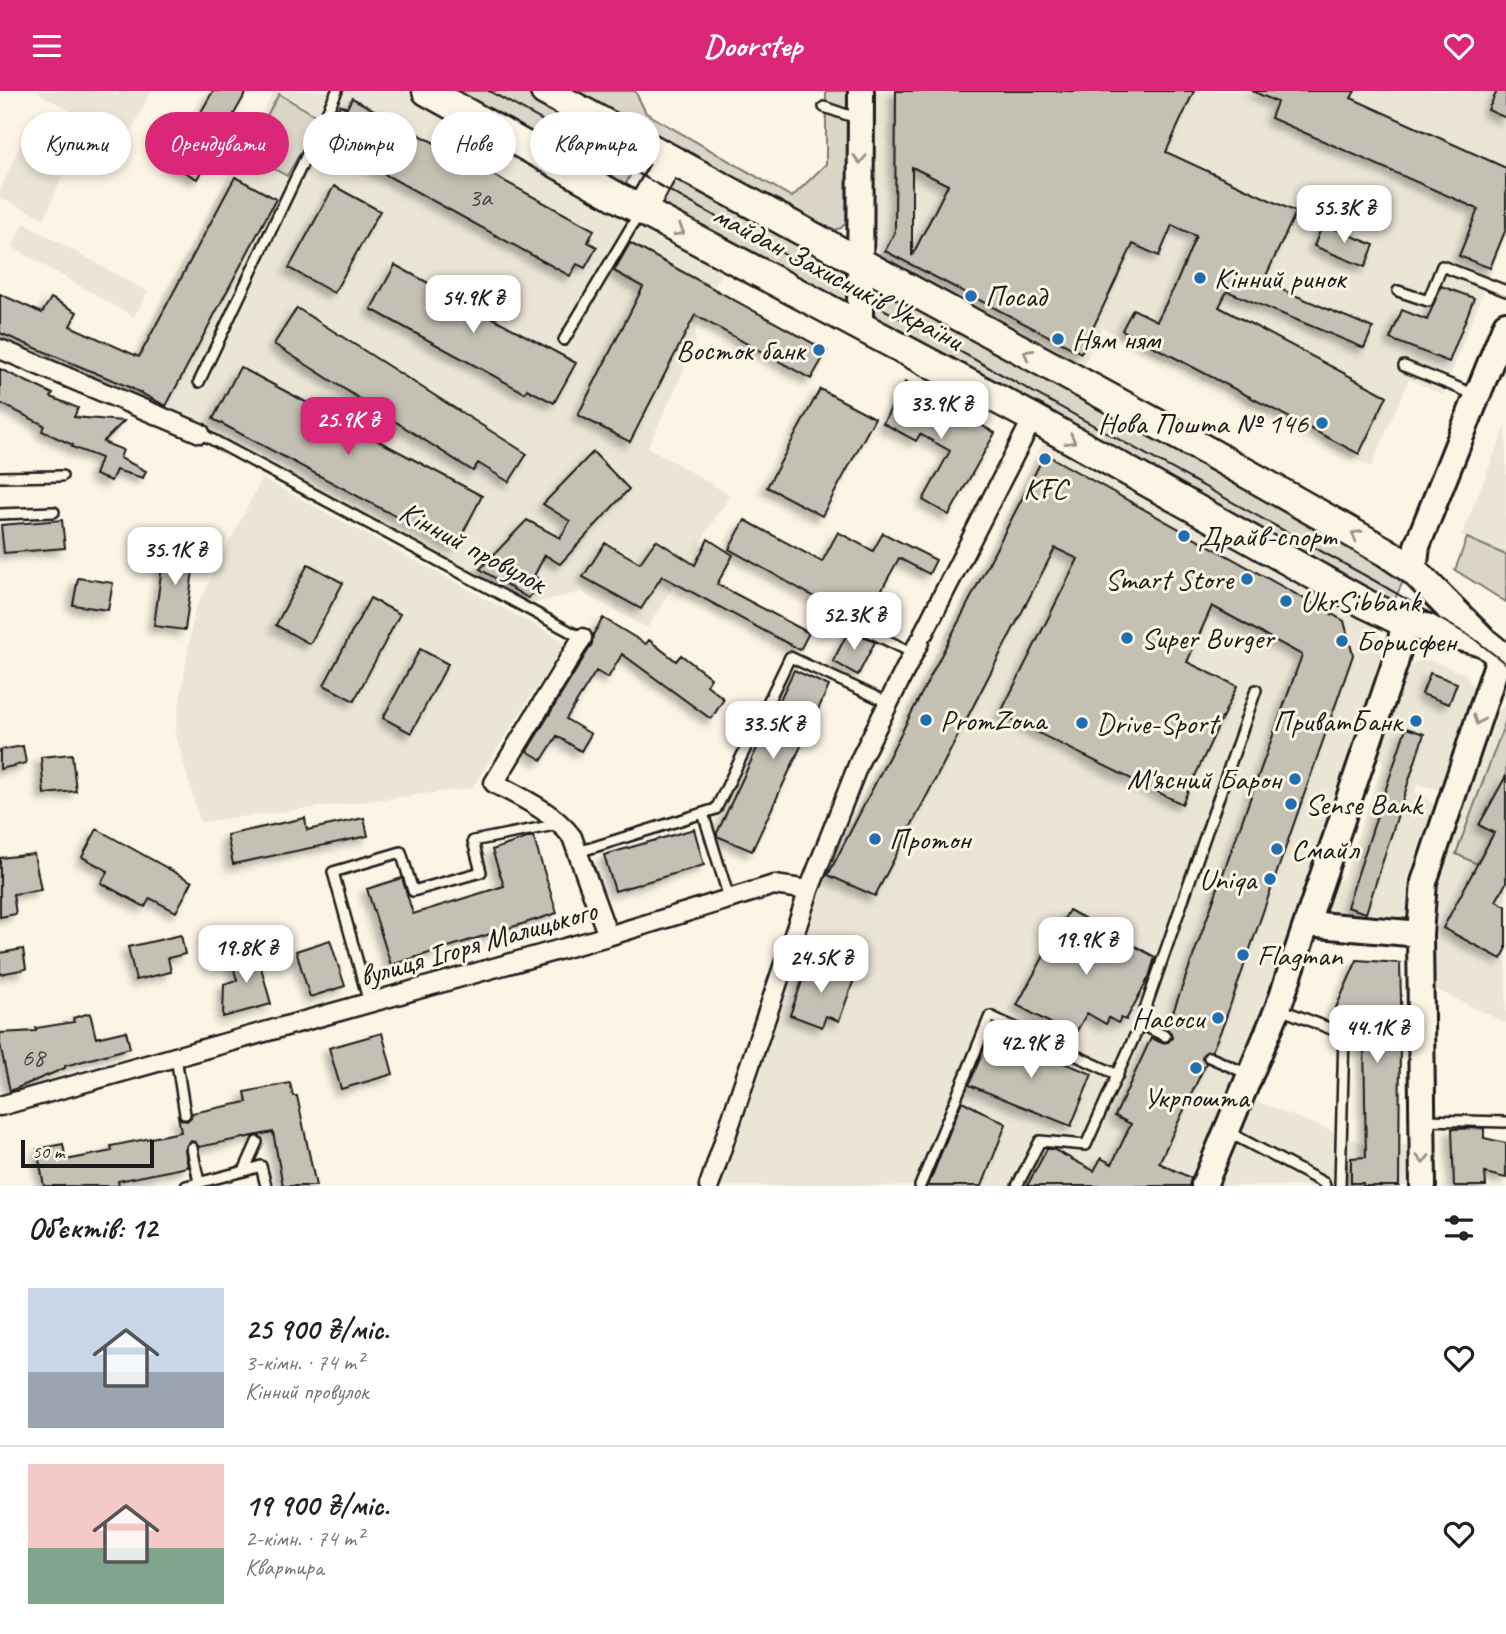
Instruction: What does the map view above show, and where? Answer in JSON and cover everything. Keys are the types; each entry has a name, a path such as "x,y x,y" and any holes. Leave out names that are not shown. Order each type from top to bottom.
{"main road":[{"name":"майдан Захисників України","path":"427,91 641,210 1033,418 1366,604 1405,622 1497,652"},
{"name":"майдан Захисників України","path":"545,91 1209,451 1386,552 1414,571 1497,652"},
{"path":"641,210 669,160"},
{"path":"1405,622 1414,571"}],"street":[{"path":"860,327 861,91"},
{"path":"1414,571 1417,546 1506,324"},
{"name":"Кінний провулок","path":"0,349 200,433"},
{"path":"709,1186 809,890 860,760 1033,418"},
{"path":"1204,1185 1278,1008 1395,663 1405,622"},
{"name":"Кінний провулок","path":"582,638 494,783 536,805 562,824 572,837 608,936"},
{"path":"1423,1186 1420,934 1424,883 1497,652"},
{"name":"вулиця Ігоря Малицького","path":"0,1106 608,936 774,885 809,890"},
{"path":"1307,924 1420,934"}],"lane":[{"path":"199,383 337,91"},
{"path":"824,107 860,120"},
{"path":"564,340 641,210"},
{"path":"1398,291 1428,301 1442,266 1506,291"},
{"path":"1404,366 1477,396"},
{"name":"Кінний провулок","path":"200,433 582,638"},
{"path":"0,477 62,476"},
{"path":"0,514 54,512"},
{"path":"849,622 919,643"},
{"path":"578,852 716,809 790,656 889,703"},
{"path":"1017,1186 1041,1141 1086,1145 1140,1024 1256,690"},
{"path":"703,813 729,898"},
{"path":"369,1003 333,872 401,852 413,891 481,872 473,841 562,824"},
{"path":"1278,1008 1344,1034 1340,1186"},
{"path":"920,1186 990,1016 1118,1075"},
{"path":"1140,1024 1165,1036"},
{"path":"1209,1056 1251,1075"},
{"path":"176,1057 185,1114"},
{"path":"1422,1120 1506,1122"},
{"path":"1227,1132 1324,1183 1325,1186"},
{"path":"244,1171 257,1142"},
{"path":"192,1148 199,1182"},
{"path":"186,1186 261,1166 266,1186"}],"shaded area":[{"path":"110,91 117,95 120,91 151,91 131,131 131,112 72,112 39,93"},
{"path":"274,91 404,91 442,112 431,112 431,175 516,175 516,152 530,160 530,175 558,175 726,267 697,316 694,349 648,447 730,495 647,628 581,592 529,604 122,389 163,297 229,175 289,175 289,112 263,112"},
{"path":"447,91 524,91 562,112 530,112 530,136 516,129 516,112 485,112"},
{"path":"560,91 635,91 646,112 600,112"},
{"path":"826,91 849,91 846,223 841,228 830,231 660,143 660,121 792,197 826,164"},
{"name":"Кінний ринок","path":"872,91 1506,91 1506,232 1443,395 1409,379 1371,467 1102,328 1081,370 891,266 879,253 870,222"},
{"path":"279,94 310,112 303,112 303,148 289,172 289,112 269,112"},
{"path":"21,142 21,175 63,175 45,218 0,198 0,191"},
{"path":"600,175 630,175 624,188"},
{"path":"674,176 850,272 849,305 658,205"},
{"path":"24,223 148,292 134,317 12,247"},
{"path":"878,286 1377,558 1404,579 1395,599 1391,600 1368,588 879,320 870,312 871,290"},
{"path":"1506,426 1506,555 1461,536"},
{"path":"1045,439 1366,620 1376,628 1382,640 1381,654 1271,1000 1193,1186 716,1186 823,876"},
{"path":"262,478 566,642 472,788 200,822 175,732 194,612"},
{"path":"1467,538 1506,555 1506,602 1455,570"},
{"path":"1430,660 1465,674 1475,693 1441,790 1417,785 1415,792 1435,805 1408,878 1409,906 1406,914 1396,924 1324,916 1334,882 1343,879 1383,763 1379,754 1410,666 1419,661"},
{"path":"1506,705 1506,1023 1433,988 1431,932 1436,888 1496,719"},
{"path":"1506,720 1506,776 1480,824 1494,833 1477,864 1456,854"},
{"path":"1256,1101 1366,1145 1416,1145 1416,1186 1220,1186"}],"building":[{"path":"213,91 247,91 235,112 201,112"},
{"path":"896,91 1194,91 1166,152 1296,212 1263,282 1373,328 1364,348 1227,291 1219,307 1387,396 1359,454 1122,330 1133,309 1157,321 1176,284 1196,236 1172,225 1159,256 1133,244 1081,353 885,251 895,232","holes":["912,167 948,185 912,256"]},
{"path":"1252,91 1355,91 1351,98 1506,168 1506,229 1490,268 1459,256 1478,209 1271,118 1277,102"},
{"path":"1497,91 1506,91 1506,118 1488,110"},
{"path":"352,98 378,112 336,112 340,105 347,108"},
{"path":"417,133 431,141 431,175 493,175 594,230 588,242 597,247 585,268 577,264 570,276 386,175 417,175"},
{"path":"235,177 276,199 166,406 129,387 0,333 0,294 42,313 51,298 77,312 70,326 139,357"},
{"path":"334,186 380,211 334,293 289,268"},
{"path":"1323,224 1374,245 1365,267 1314,246"},
{"path":"630,243 827,351 811,379 695,315 630,442 578,415 643,287 614,271"},
{"path":"395,265 576,363 554,403 527,389 525,393 371,309"},
{"path":"1441,286 1474,298 1449,362 1390,339 1402,310 1427,320"},
{"path":"297,308 527,454 509,482 478,463 473,471 274,344"},
{"path":"240,367 482,496 455,548 213,419"},
{"path":"0,369 53,394 51,397 78,408 74,417 124,421 103,442 123,450 120,458 146,471 143,478 116,470 111,481 95,475 101,458 42,431 44,425 0,403"},
{"path":"905,382 995,433 949,515 923,500 950,451 920,434 916,441 883,423"},
{"path":"820,389 875,418 822,516 767,487"},
{"path":"593,452 629,489 560,564 545,555 534,576 544,582 528,598 480,569 527,520 560,538 570,521 543,504"},
{"name":"Протон","path":"1045,454 1344,621 1353,655 1223,1026 1212,1051 1203,1054 1202,1058 1206,1063 1159,1163 1191,1178 1189,1186 1027,1186 1047,1149 1053,1149 1094,1171 1101,1158 1112,1164 1131,1124 1115,1116 1151,1038 1162,1043 1172,1038 1167,1029 1302,655 1212,606 1187,662 1237,686 1182,804 1000,714 1078,559 1055,548 875,896 828,875"},
{"path":"62,520 65,548 4,553 1,525"},
{"path":"745,520 822,562 838,532 873,551 883,533 936,560 929,574 899,558 881,591 897,599 882,630 827,600 825,603 729,549"},
{"path":"708,539 733,555 717,584 809,633 800,650 662,576 641,609 583,577 605,543 640,563 656,540 695,565"},
{"path":"165,544 196,548 185,630 154,626"},
{"path":"308,564 343,583 310,644 276,625"},
{"path":"78,578 113,583 108,610 73,605"},
{"path":"370,598 400,614 354,701 324,685"},
{"path":"603,618 646,644 649,640 676,661 681,655 711,678 707,685 724,699 711,719 622,654 608,678 596,671 566,719 591,734 581,751 557,736 542,760 527,751 592,644 593,635"},
{"path":"849,630 875,642 858,675 833,661"},
{"path":"420,649 448,664 411,733 383,718"},
{"path":"794,670 829,686 752,851 717,836 717,833"},
{"path":"1430,673 1457,683 1449,704 1422,694"},
{"path":"1406,728 1424,734 1366,913 1347,907"},
{"path":"23,746 26,763 0,769 0,750"},
{"path":"72,754 76,791 44,794 41,757"},
{"path":"1506,776 1506,883 1496,901 1506,906 1506,950 1501,959 1443,928 1494,833 1479,825"},
{"path":"305,818 307,830 364,818 368,836 233,864 227,835"},
{"path":"97,829 192,882 176,912 150,898 145,907 101,883 108,871 82,857"},
{"path":"694,829 704,865 615,891 604,855"},
{"path":"533,836 557,913 391,965 367,889 402,878 413,914 504,886 492,850"},
{"path":"34,854 41,890 13,894 16,914 0,917 0,858"},
{"path":"1069,910 1155,957 1149,977 1126,1020 1121,1018 1118,1023 1109,1018 1106,1024 1087,1013 1074,1036 1017,1005"},
{"path":"181,935 185,954 168,958 171,972 136,980 128,947"},
{"path":"330,940 345,986 310,997 296,951"},
{"path":"23,949 26,969 0,974 0,953"},
{"path":"256,949 271,1004 223,1017 224,984 237,980 230,956"},
{"path":"1357,960 1400,963 1402,1036 1399,1186 1363,1186 1363,1183 1351,1183 1351,1158 1366,1157 1364,1039 1334,1012"},
{"path":"809,962 854,979 839,1021 826,1016 822,1027 790,1015"},
{"path":"90,1013 96,1038 126,1031 130,1048 65,1066 10,1091 0,1033 36,1031 36,1028 74,1022 73,1018"},
{"path":"382,1033 393,1074 341,1089 329,1048"},
{"path":"990,1034 1092,1074 1071,1126 969,1085"},
{"path":"290,1083 293,1096 297,1096 316,1186 283,1186 273,1132 199,1147 190,1141 185,1150 188,1167 118,1181 119,1186 44,1186 37,1149 63,1144 66,1160 112,1151 111,1146 181,1132 178,1116 187,1121 192,1113 247,1102 245,1092"},
{"path":"962,1101 1006,1124 982,1186 928,1186"},
{"path":"1484,1128 1484,1138 1506,1143 1506,1178 1485,1173 1486,1186 1454,1186 1452,1129"}],"tram line":[{"path":"489,91 1375,581 1473,638 1506,664"}],"place":[{"name":"Кінний ринок","path":"1200,278"},
{"name":"Посад","path":"971,296"},
{"name":"Ням ням","path":"1058,339"},
{"name":"Восток банк","path":"819,350"},
{"name":"Нова Пошта № 146","path":"1322,423"},
{"name":"KFC","path":"1045,459"},
{"name":"Драйв-спорт","path":"1184,536"},
{"name":"Smart Store","path":"1247,579"},
{"name":"UkrSibbank","path":"1286,601"},
{"name":"Super Burger","path":"1127,638"},
{"name":"Борисфен","path":"1342,641"},
{"name":"PromZona","path":"926,720"},
{"name":"ПриватБанк","path":"1416,721"},
{"name":"Drive-Sport","path":"1082,723"},
{"name":"М'ясний Барон","path":"1295,779"},
{"name":"Sense Bank","path":"1291,804"},
{"name":"Протон","path":"875,839"},
{"name":"Смайл","path":"1277,849"},
{"name":"Uniqa","path":"1270,879"},
{"name":"Flagman","path":"1243,955"},
{"name":"Насоси","path":"1218,1018"},
{"name":"Укрпошта","path":"1196,1068"}]}
